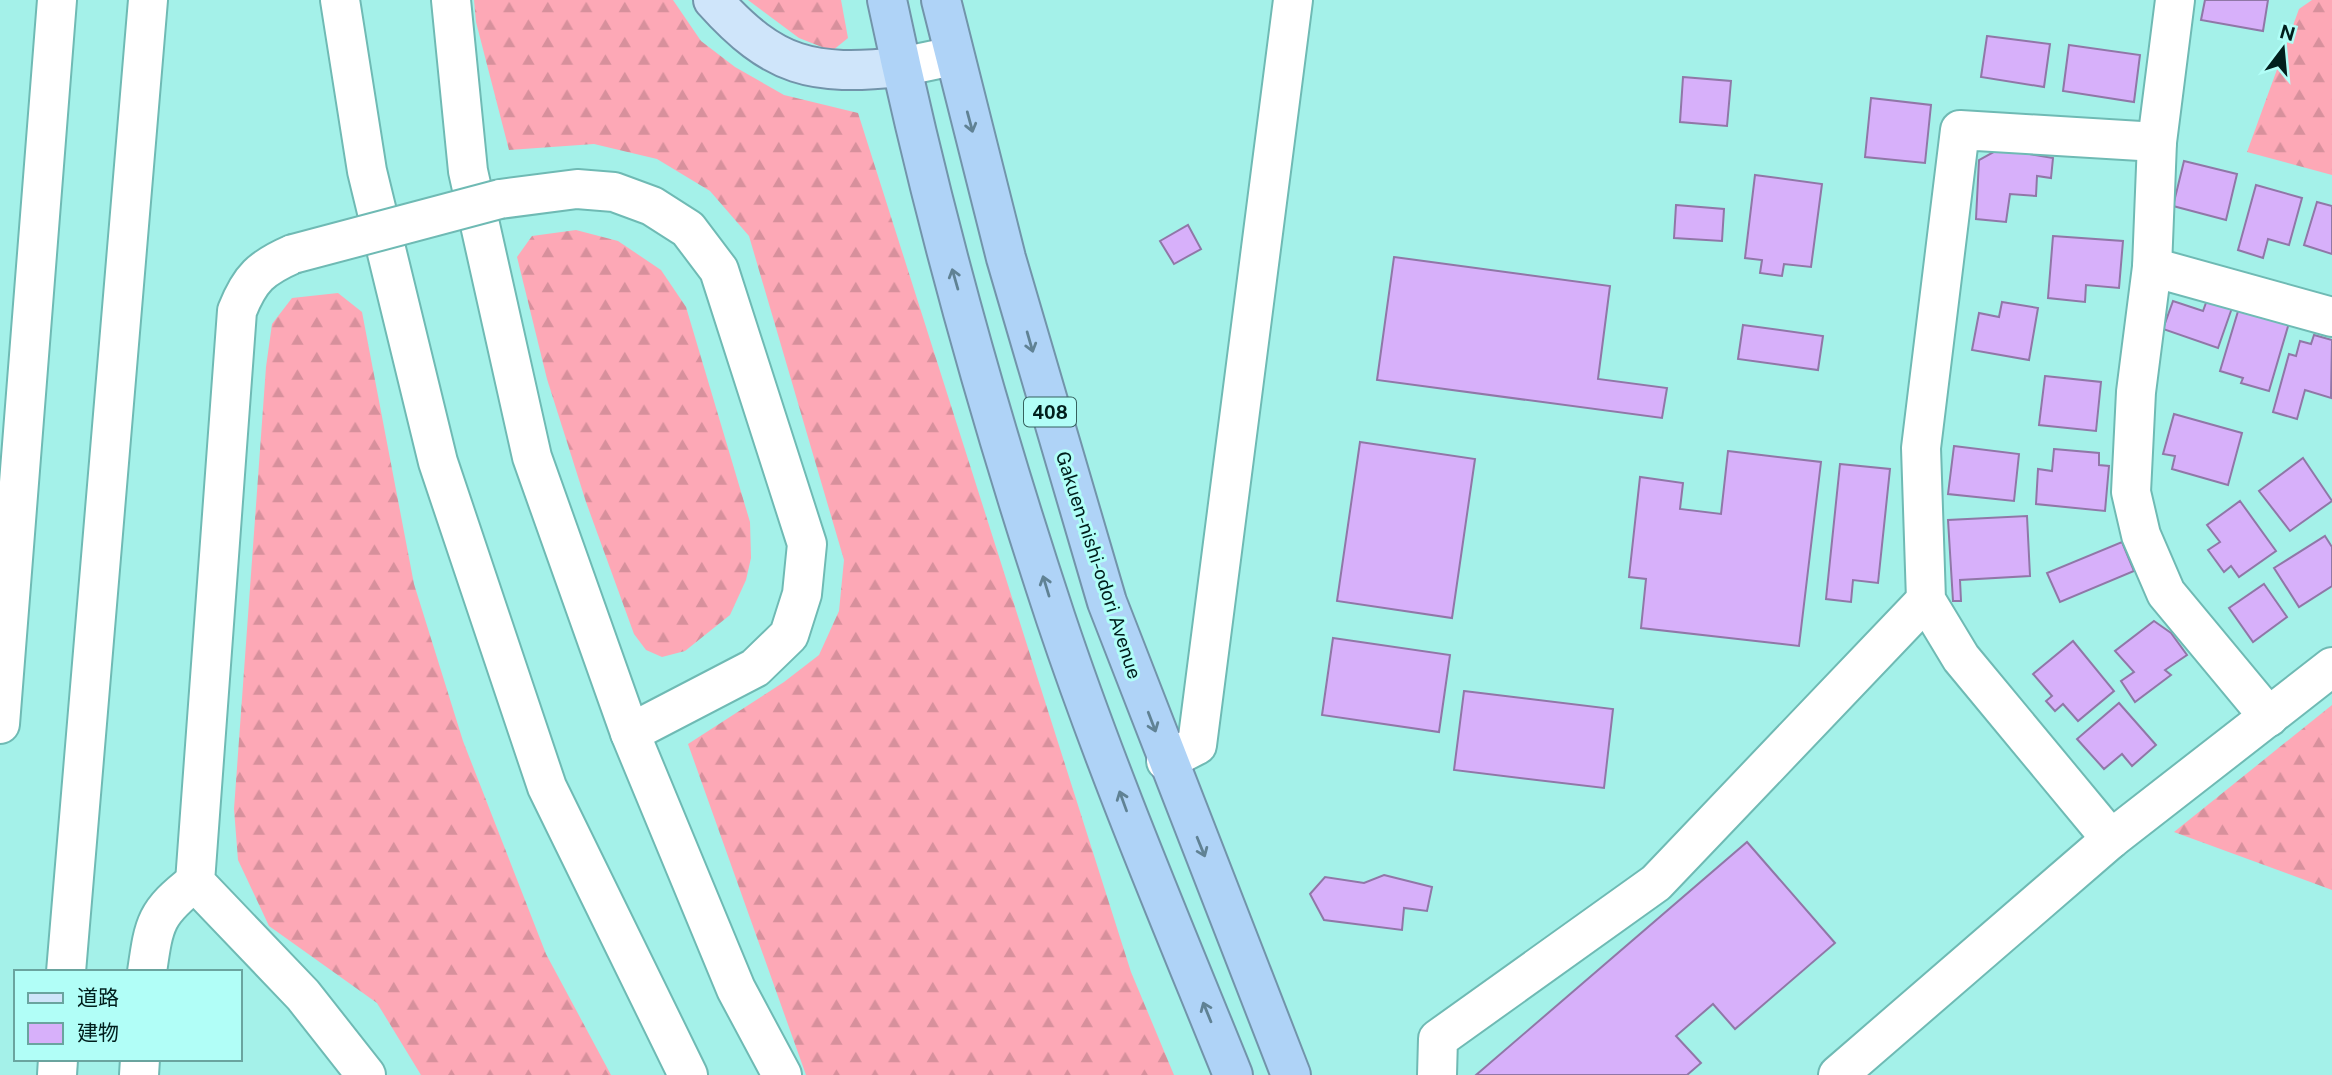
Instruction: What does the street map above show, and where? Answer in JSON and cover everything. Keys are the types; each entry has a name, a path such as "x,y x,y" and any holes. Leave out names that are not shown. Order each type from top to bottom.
{"highway":[{"name":"408","path":"887,0 901,67 961,299 1057,621 1139,845 1233,1075"},
{"name":"Gakuen-nishi-odori Avenue","path":"941,0 1006,258 1107,603 1166,761 1291,1075"}],"main road":[{"path":"713,0 737,27 767,50 810,69 851,72 901,67"}],"street":[{"path":"0,724 57,0"},
{"path":"66,970 148,0"},
{"path":"340,0 367,171 438,462 547,787 688,1075"},
{"path":"451,0 468,172 532,457 630,733 736,989 782,1075"},
{"path":"1166,761 1197,745 1293,0"},
{"path":"2175,0 2157,142 2152,267 2136,392 2131,492 2141,535 2166,593 2269,717"},
{"path":"901,67 953,56"},
{"path":"2111,839 1962,657 1926,600 1921,448 1960,130 2157,142"},
{"path":"366,1075 303,995 195,882 237,311 246,289 265,267 293,254 500,200 577,189 614,192 652,206 688,229 719,271 807,544 802,594 789,635 755,668 630,733"},
{"path":"2152,267 2332,317"},
{"path":"1437,1075 1438,1039 1656,883 1926,600"},
{"path":"1838,1075 2111,839 2332,667"},
{"path":"147,970 155,923 169,902 195,882"}],"green space":[{"path":"474,0 673,0 701,41 735,67 784,95 858,113 1131,972 1174,1075 806,1075 688,744 784,682 819,655 839,611 844,560 749,236 710,191 657,159 594,144 509,150 476,22"},
{"path":"748,0 841,0 848,38 832,51 799,38"},
{"path":"2312,0 2332,0 2332,175 2247,152 2299,9"},
{"path":"576,230 618,241 661,270 686,307 750,522 751,558 746,580 730,615 685,651 662,657 646,650 634,634 586,502 547,379 517,257 532,236"},
{"path":"338,293 362,312 414,584 463,741 546,954 611,1075 421,1075 377,1003 269,926 238,860 234,809 266,367 272,324 292,298"},
{"path":"2332,705 2332,890 2174,832"}],"building":[{"path":"2205,0 2268,0 2263,31 2201,20"},
{"path":"1987,36 2050,44 2044,87 1981,77"},
{"path":"2069,45 2140,55 2134,102 2063,91"},
{"path":"1683,77 1731,81 1727,126 1680,122"},
{"path":"1871,98 1931,105 1925,163 1865,157"},
{"path":"1999,149 2053,158 2051,178 2037,176 2036,196 2010,194 2006,222 1976,219 1979,160"},
{"path":"2184,161 2237,174 2226,220 2173,206"},
{"path":"1755,175 1822,184 1811,267 1784,264 1782,276 1760,273 1762,260 1745,258"},
{"path":"2256,185 2302,198 2289,245 2268,239 2263,258 2238,250"},
{"path":"2317,202 2332,206 2332,254 2304,245"},
{"path":"1676,205 1724,209 1722,241 1674,238"},
{"path":"1188,225 1201,249 1174,264 1160,241"},
{"path":"2053,236 2123,241 2119,288 2086,285 2085,302 2048,298"},
{"path":"1394,257 1610,286 1598,379 1667,388 1662,418 1377,380"},
{"path":"2207,300 2232,308 2218,348 2163,329 2173,301 2203,311"},
{"path":"2002,302 2038,308 2029,360 1972,350 1979,313 1999,317"},
{"path":"2239,308 2289,323 2269,391 2241,383 2243,378 2220,371"},
{"path":"1743,325 1823,336 1818,370 1738,359"},
{"path":"2314,335 2332,340 2331,398 2305,390 2297,419 2273,412 2289,354 2296,356 2300,341 2311,344"},
{"path":"2045,376 2101,382 2096,431 2039,425"},
{"path":"2174,414 2242,433 2228,485 2172,469 2175,456 2163,454"},
{"path":"1360,442 1475,459 1452,618 1337,601"},
{"path":"1954,446 2019,454 2014,501 1948,494"},
{"path":"2054,449 2099,453 2099,465 2109,466 2105,511 2036,504 2038,469 2052,471"},
{"path":"1728,451 1821,462 1799,646 1641,628 1646,579 1629,577 1640,477 1683,483 1680,509 1721,514"},
{"path":"2303,458 2332,501 2290,531 2259,491"},
{"path":"1840,464 1890,469 1878,583 1853,580 1851,602 1826,599"},
{"path":"2240,501 2276,551 2239,577 2231,566 2224,572 2208,550 2220,542 2207,525"},
{"path":"2027,516 2030,576 1960,580 1961,601 1953,601 1948,520"},
{"path":"2325,536 2332,547 2332,586 2299,607 2274,568"},
{"path":"2122,542 2134,571 2060,602 2047,573"},
{"path":"2264,584 2287,617 2253,642 2229,608"},
{"path":"2154,621 2171,633 2187,655 2165,670 2171,675 2135,702 2121,681 2134,672 2115,651"},
{"path":"1333,638 1450,655 1439,732 1322,715"},
{"path":"2073,641 2114,691 2078,721 2063,704 2055,711 2046,701 2052,696 2033,674"},
{"path":"1464,691 1613,709 1604,788 1454,770"},
{"path":"2119,703 2156,745 2132,766 2122,754 2104,769 2077,739"},
{"path":"1747,842 1835,943 1735,1029 1713,1004 1676,1036 1701,1063 1687,1075 1476,1075"},
{"path":"1384,875 1432,887 1427,911 1404,908 1402,930 1324,920 1310,894 1325,877 1364,883"}]}
